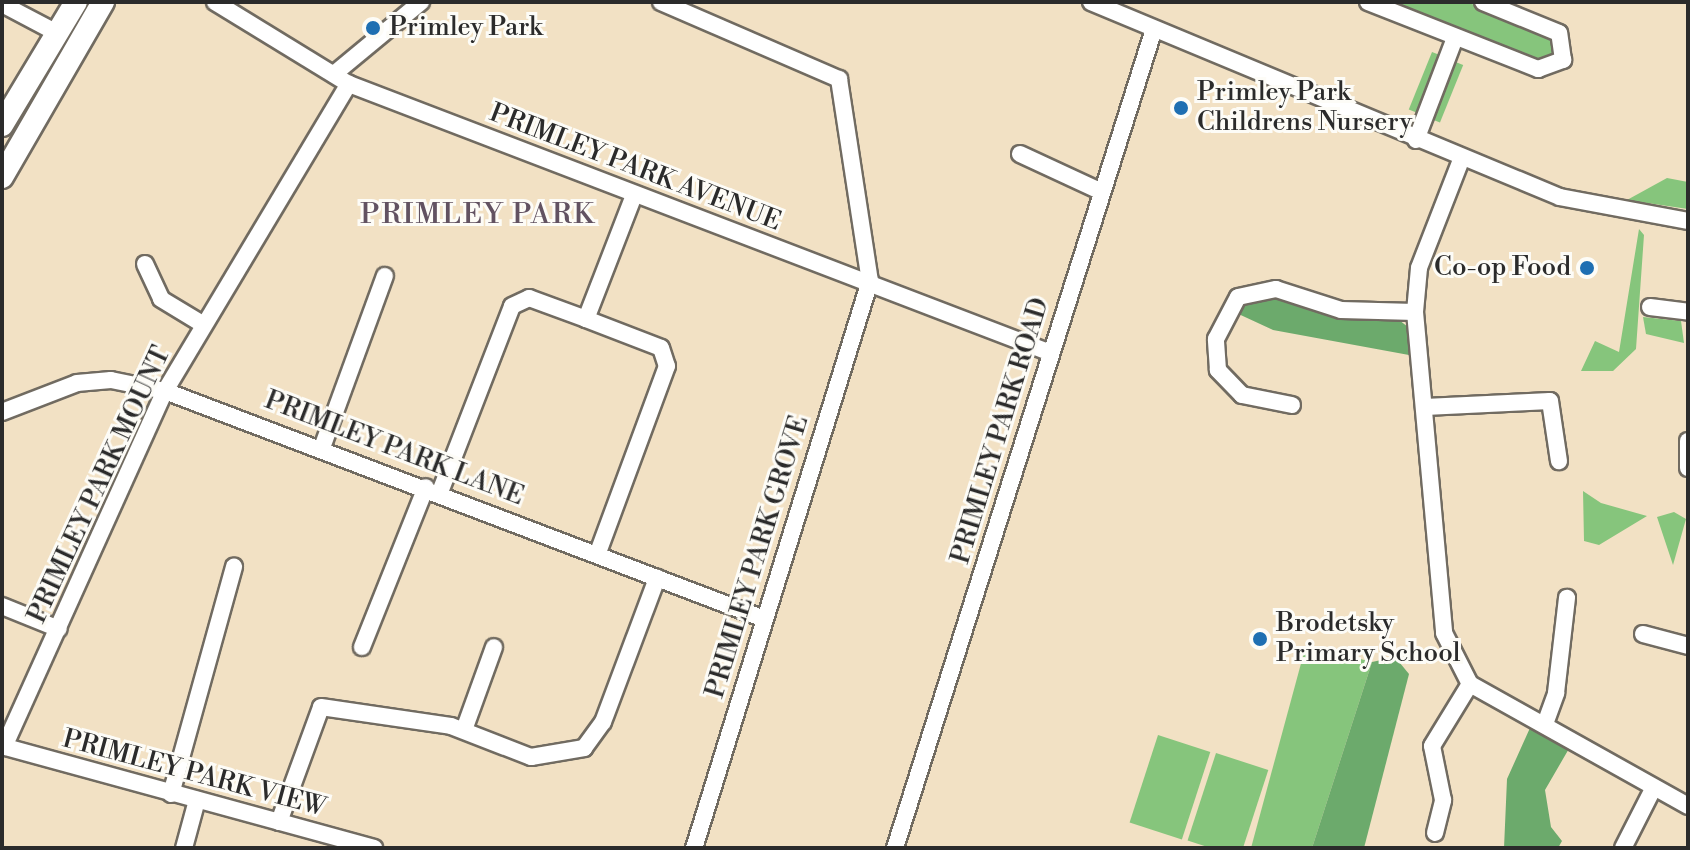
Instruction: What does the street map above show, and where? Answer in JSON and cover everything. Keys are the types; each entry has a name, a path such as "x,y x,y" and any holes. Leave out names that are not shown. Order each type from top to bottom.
{"highway":[{"path":"5,111 76,2"},
{"path":"2,177 103,2"}],"street":[{"name":"PRIMLEY PARK AVENUE","path":"215,2 349,84 634,195 870,281 1051,353"},
{"path":"334,74 421,2"},
{"path":"661,2 839,79 870,281"},
{"path":"1368,2 1538,69 1563,60 1559,33 1483,2"},
{"path":"1099,3 1461,160 1560,197 1688,221"},
{"path":"2,4 57,33"},
{"name":"PRIMLEY PARK ROAD","path":"895,848 1100,191 1154,29"},
{"path":"1416,140 1455,38"},
{"name":"PRIMLEY PARK MOUNT","path":"3,746 165,391 349,84"},
{"path":"5,111 35,120"},
{"path":"1020,154 1100,191"},
{"path":"1461,160 1419,268 1415,312 1425,407 1436,591 1444,633 1470,684 1688,806"},
{"path":"586,319 634,195"},
{"path":"145,264 161,299 204,325"},
{"path":"323,445 385,276"},
{"name":"PRIMLEY PARK GROVE","path":"694,848 762,618 870,281"},
{"path":"1292,405 1242,395 1218,370 1216,339 1238,297 1276,289 1341,310 1415,312"},
{"path":"362,647 512,306 529,298 661,348 667,366 598,553"},
{"path":"1650,307 1688,312"},
{"name":"PRIMLEY PARK LANE","path":"2,412 77,383 111,380 165,391 323,445 762,618"},
{"path":"1425,407 1550,401 1559,461"},
{"path":"1688,441 1688,468"},
{"path":"171,794 234,567"},
{"path":"279,822 321,707 464,730 531,757 584,748 603,722 657,578"},
{"path":"1545,724 1556,693 1567,598"},
{"path":"2,606 59,629"},
{"path":"1643,634 1688,646"},
{"path":"464,730 494,647"},
{"path":"1435,833 1443,800 1432,746 1440,721 1470,684"},
{"name":"PRIMLEY PARK VIEW","path":"3,746 374,848"},
{"path":"1623,848 1653,789"},
{"path":"184,848 197,800"}],"green space":[{"path":"1378,2 1467,2 1552,35 1560,53 1545,65"},
{"path":"1432,52 1442,56 1419,114 1409,109"},
{"path":"1453,61 1463,65 1440,123 1430,118"},
{"path":"1667,178 1688,182 1688,209 1627,200"},
{"path":"1639,229 1644,235 1636,349 1613,371 1581,371 1595,341 1619,352"},
{"path":"1267,295 1333,316 1399,320 1408,327 1409,355 1273,330 1232,311"},
{"path":"1643,317 1681,321 1684,343 1646,334"},
{"path":"1583,491 1601,503 1647,516 1599,545 1584,541"},
{"path":"1674,512 1686,519 1673,565 1657,517"},
{"path":"1306,645 1372,662 1312,848 1251,848"},
{"path":"1395,657 1409,674 1364,848 1312,848 1372,662"},
{"path":"1534,719 1574,740 1545,790 1551,827 1562,841 1558,848 1504,848 1507,779"},
{"path":"1158,735 1210,752 1182,839 1130,822"},
{"path":"1216,753 1268,770 1243,848 1211,848 1188,840"}],"place":[{"name":"Primley Park","path":"373,28"},
{"name":"Primley Park Childrens Nursery","path":"1181,108"},
{"name":"Co-op Food","path":"1587,268"},
{"name":"Brodetsky Primary School","path":"1260,639"}],"district":[{"name":"PRIMLEY PARK","path":"478,215"}]}
